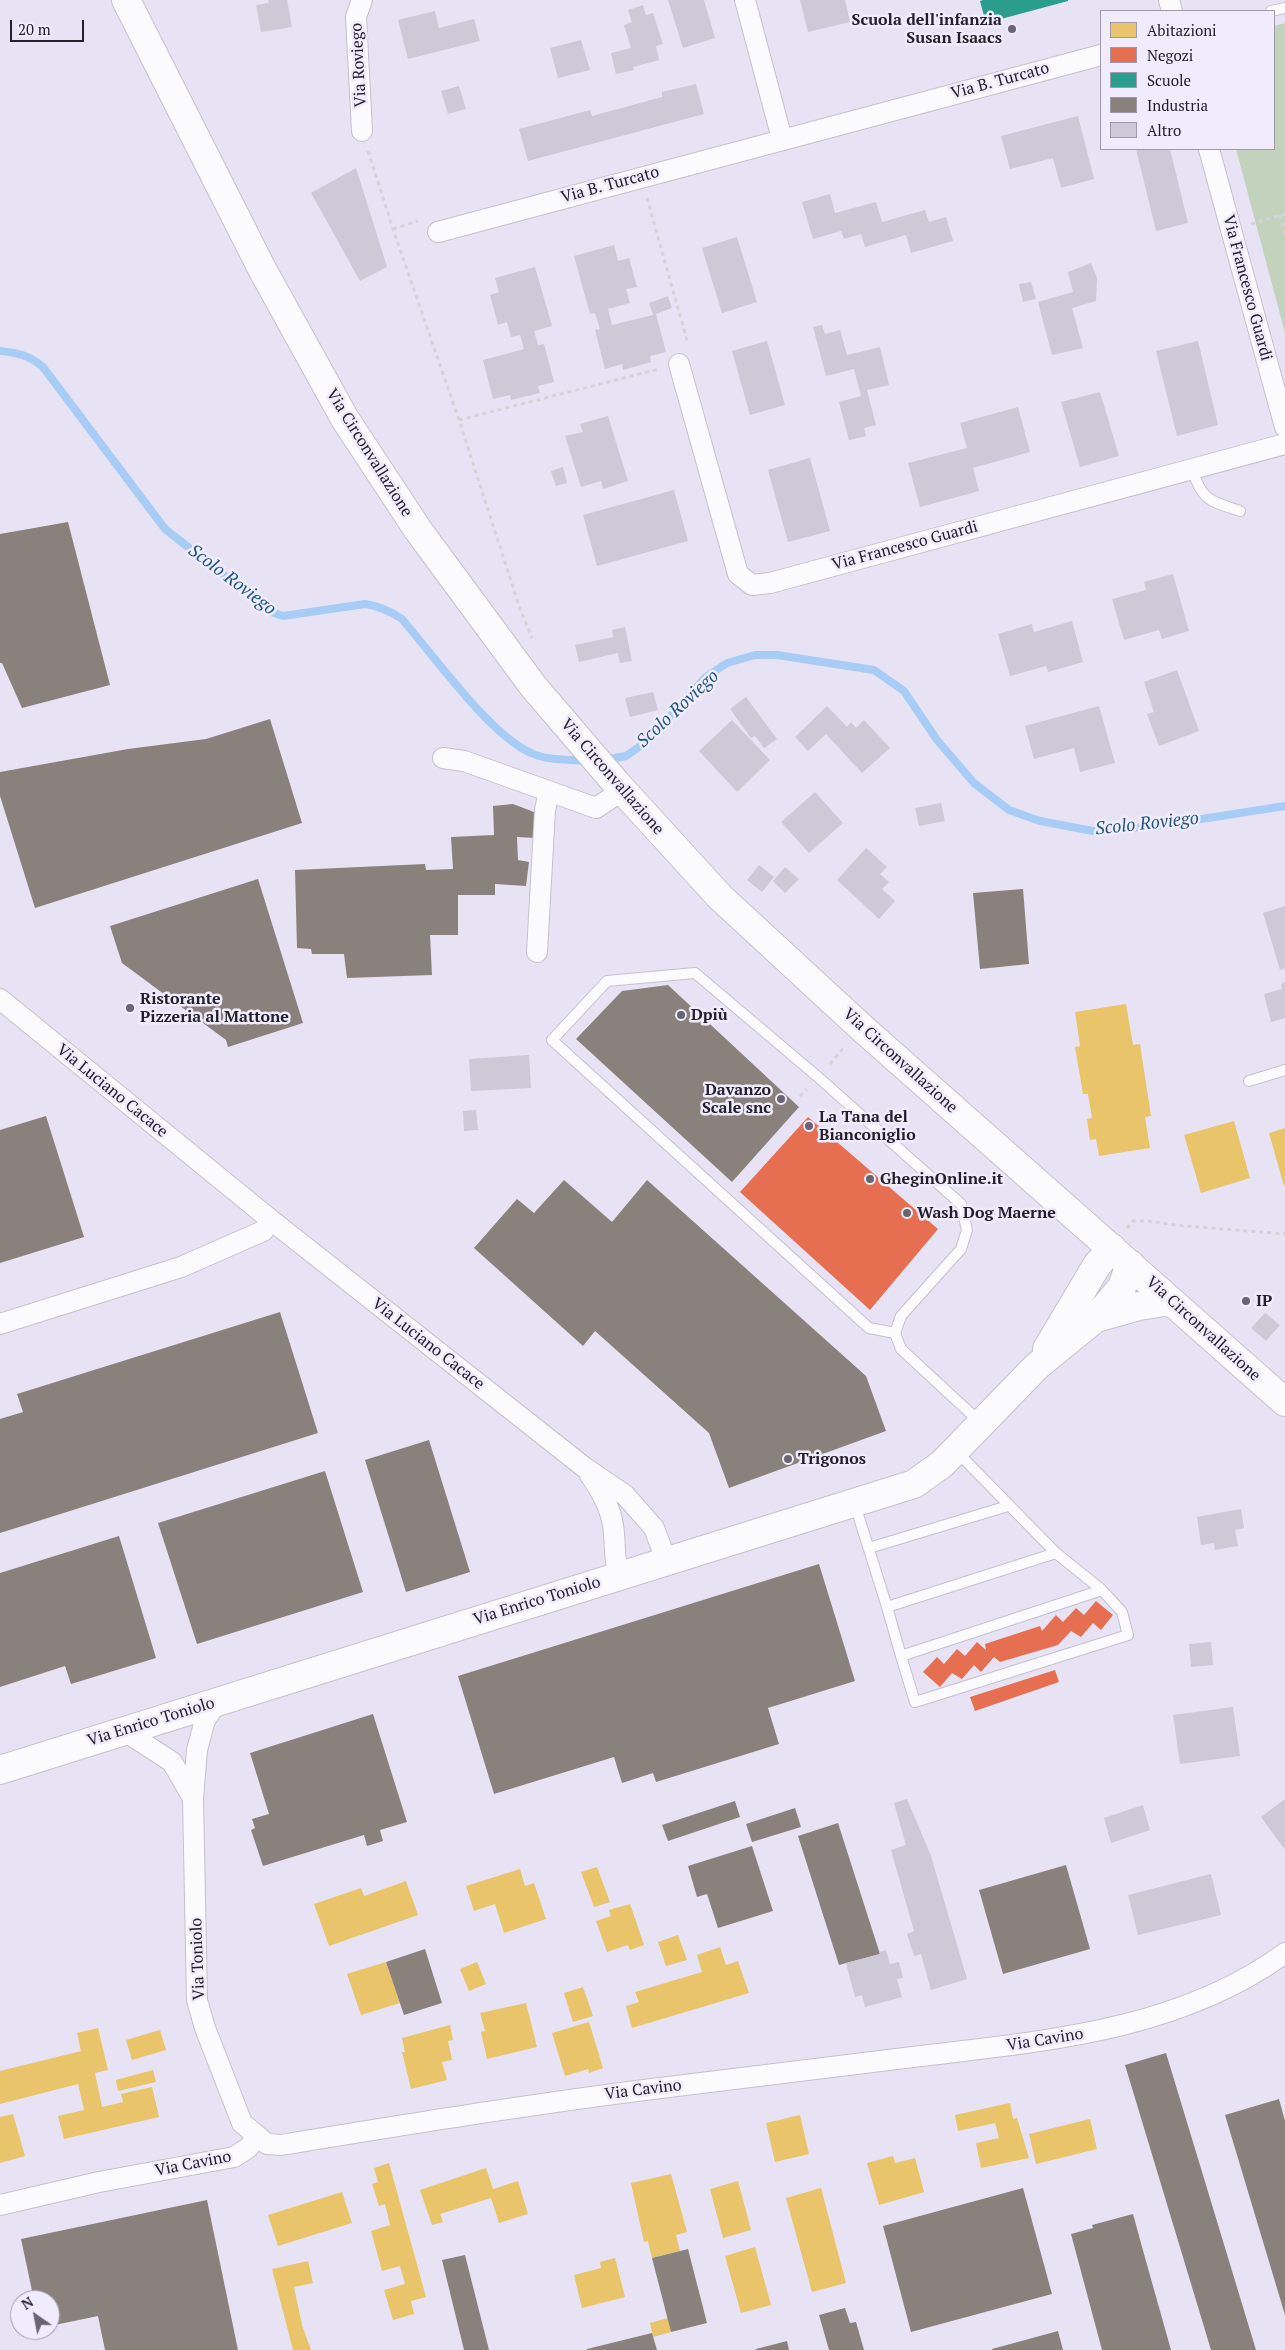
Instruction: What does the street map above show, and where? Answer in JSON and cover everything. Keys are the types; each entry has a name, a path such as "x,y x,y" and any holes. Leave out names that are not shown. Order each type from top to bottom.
{"main road":[{"name":"Via Circonvallazione","path":"126,0 262,269 345,419 418,530 533,686 573,734 728,904 862,1028 1123,1247 1171,1300 1285,1402"},
{"name":"Via Enrico Toniolo","path":"0,1770 666,1560 855,1504 914,1484 942,1464 956,1451 1036,1367 1096,1318 1122,1287 1123,1247"},
{"name":"Via Enrico Toniolo","path":"1036,1367 1097,1265 1123,1247"},
{"name":"Via Enrico Toniolo","path":"1096,1318 1139,1306 1171,1300"}],"street":[{"name":"Via Roviego","path":"362,0 356,17 362,131"},
{"path":"745,0 782,139"},
{"name":"Via B. Turcato","path":"438,232 1100,54"},
{"name":"Via Francesco Guardi","path":"1209,150 1285,427"},
{"name":"Via Francesco Guardi","path":"679,364 738,574 752,585 780,580 1285,444"},
{"path":"444,758 464,761 596,808 620,786"},
{"path":"537,952 545,810 549,792"},
{"name":"Via Luciano Cacace","path":"0,999 271,1220 584,1467 625,1495 654,1528 666,1560"},
{"path":"0,1324 181,1267 263,1231 271,1220"},
{"name":"Via Luciano Cacace","path":"584,1467 601,1490 608,1505 613,1524 614,1558 619,1576"},
{"name":"Via Toniolo","path":"218,1701 205,1720 196,1750 193,1798 197,2000 205,2028 242,2123 257,2137"},
{"name":"Via Toniolo","path":"123,1730 172,1762 193,1798"},
{"name":"Via Cavino","path":"0,2205 99,2182 234,2158 248,2148 257,2137 267,2144 281,2145 548,2101 983,2049 1101,2031 1144,2020 1221,1990 1285,1953"}],"lane":[{"path":"1192,469 1198,489 1213,502 1240,511"},
{"path":"894,1333 869,1328 552,1040 607,981 695,973 818,1077 961,1204 967,1230 961,1249 901,1316 894,1333 901,1349 982,1423"},
{"path":"1249,1081 1285,1070"},
{"path":"855,1504 915,1702 1128,1635 1122,1612 1102,1590 1056,1553 956,1451"},
{"path":"869,1548 1008,1506"},
{"path":"887,1607 1056,1553"},
{"path":"901,1656 1102,1590"}],"path":[{"path":"362,131 391,224 460,420 520,609 536,645"},
{"path":"460,420 692,360 641,176"},
{"path":"1231,230 1285,214"},
{"path":"1280,216 1285,236"},
{"path":"1123,1247 1133,1221 1285,1234"}],"green space":[{"path":"1285,23 1285,333 1236,150 1275,150 1275,26"}],"building: Abitazioni":[{"path":"1126,1004 1133,1045 1140,1044 1151,1116 1145,1117 1150,1148 1099,1156 1096,1139 1090,1140 1087,1119 1092,1118 1088,1094 1083,1094 1075,1047 1080,1046 1075,1012"},
{"path":"1234,1121 1250,1178 1201,1193 1184,1135"},
{"path":"1285,1128 1285,1186 1284,1186 1269,1133"},
{"path":"597,1867 610,1902 594,1907 581,1872"},
{"path":"520,1869 525,1886 534,1883 546,1919 504,1933 495,1904 474,1911 466,1886"},
{"path":"406,1881 418,1915 329,1946 314,1904 361,1888 364,1896"},
{"path":"630,1904 644,1945 630,1950 628,1945 607,1952 596,1921 611,1916 609,1910"},
{"path":"678,1935 687,1960 666,1966 658,1942"},
{"path":"720,1947 726,1965 738,1961 749,1993 632,2028 626,2006 639,2002 635,1992 702,1972 697,1955"},
{"path":"386,1962 400,2003 361,2015 347,1974"},
{"path":"477,1962 486,1984 469,1991 460,1969"},
{"path":"583,1987 593,2016 573,2022 564,1993"},
{"path":"526,2003 537,2047 487,2059 481,2032 485,2031 480,2013"},
{"path":"589,2022 603,2068 589,2073 588,2069 565,2076 552,2033"},
{"path":"450,2025 453,2040 448,2041 452,2060 442,2062 447,2080 411,2089 402,2052 405,2052 402,2038"},
{"path":"98,2028 108,2070 95,2073 102,2107 123,2102 121,2094 152,2087 159,2117 64,2139 58,2116 84,2110 78,2084 0,2104 0,2071 81,2051 77,2033"},
{"path":"160,2030 166,2050 132,2060 126,2040"},
{"path":"153,2070 156,2082 118,2091 116,2080"},
{"path":"1010,2103 1013,2119 1017,2118 1029,2158 981,2168 976,2143 999,2138 995,2123 958,2131 955,2115"},
{"path":"13,2114 25,2156 0,2163 0,2117"},
{"path":"800,2115 809,2154 775,2162 766,2123"},
{"path":"1090,2119 1097,2149 1036,2164 1029,2134"},
{"path":"893,2156 895,2163 915,2158 924,2192 879,2205 867,2163"},
{"path":"389,2163 426,2297 411,2301 414,2314 393,2320 384,2290 405,2284 400,2266 382,2271 371,2231 390,2225 385,2204 379,2206 372,2184 378,2182 374,2168"},
{"path":"486,2168 493,2189 518,2181 528,2214 499,2223 491,2198 440,2214 443,2222 432,2225 420,2190"},
{"path":"671,2174 687,2232 676,2235 680,2251 652,2258 648,2241 644,2242 631,2183"},
{"path":"738,2181 751,2230 723,2238 710,2189"},
{"path":"821,2188 846,2283 812,2292 786,2198"},
{"path":"342,2192 352,2223 278,2246 268,2215"},
{"path":"755,2247 771,2305 741,2313 725,2256"},
{"path":"615,2258 625,2297 582,2308 574,2275 601,2268 600,2262"},
{"path":"308,2261 313,2283 294,2287 302,2325 311,2350 293,2350 272,2269"},
{"path":"668,2318 671,2332 653,2337 650,2323"}],"building: Negozi":[{"path":"808,1117 938,1229 870,1310 740,1192"},
{"path":"1096,1601 1113,1615 1101,1630 1093,1623 1081,1637 1071,1631 1058,1645 1000,1662 994,1657 981,1672 974,1665 962,1679 952,1673 940,1687 923,1672 937,1657 944,1664 957,1649 965,1656 977,1642 986,1650 985,1644 1040,1626 1042,1631 1056,1615 1063,1622 1076,1608 1084,1615"},
{"path":"1055,1670 1059,1682 975,1711 970,1697"}],"building: Scuole":[{"path":"980,1 1068,1 986,23"}],"building: Industria":[{"path":"68,522 110,685 22,708 2,663 0,663 0,534"},
{"path":"270,719 302,823 35,908 0,796 0,772 128,749 206,739"},
{"path":"513,804 534,812 536,838 517,837 518,860 529,862 526,886 495,884 495,895 458,895 458,935 430,935 432,975 347,978 344,954 312,954 311,949 297,948 295,870 425,864 426,870 453,869 451,837 494,835 493,806"},
{"path":"258,879 303,1023 228,1047 226,1040 122,963 110,926"},
{"path":"1023,889 1029,964 980,969 973,893"},
{"path":"668,985 799,1107 732,1182 576,1039 622,991"},
{"path":"46,1116 84,1237 0,1263 0,1130"},
{"path":"564,1180 612,1222 647,1180 866,1376 886,1431 729,1488 709,1433 595,1331 583,1346 474,1248 517,1199 534,1213"},
{"path":"280,1312 318,1433 0,1533 0,1419 23,1412 17,1394"},
{"path":"429,1440 470,1572 406,1592 365,1460"},
{"path":"325,1471 363,1592 197,1644 158,1523"},
{"path":"119,1536 156,1658 71,1684 65,1666 0,1687 0,1573"},
{"path":"819,1564 855,1681 768,1708 779,1744 656,1782 653,1773 622,1783 614,1757 494,1794 458,1676"},
{"path":"373,1714 407,1822 380,1830 383,1841 367,1846 364,1835 263,1866 251,1830 255,1828 252,1819 269,1814 250,1753"},
{"path":"735,1801 740,1817 668,1841 662,1825"},
{"path":"795,1808 801,1827 752,1842 746,1824"},
{"path":"838,1823 880,1954 839,1965 798,1836"},
{"path":"752,1846 773,1911 718,1928 707,1894 697,1897 688,1866"},
{"path":"1066,1865 1090,1949 1003,1974 979,1890"},
{"path":"425,1949 442,2003 404,2015 386,1962"},
{"path":"1166,2053 1256,2350 1211,2350 1125,2065"},
{"path":"1279,2099 1285,2121 1285,2315 1225,2115"},
{"path":"1023,2188 1052,2294 911,2332 883,2226"},
{"path":"207,2200 238,2350 105,2350 98,2316 60,2324 60,2290 32,2290 21,2239"},
{"path":"1133,2214 1171,2350 1102,2350 1071,2234 1093,2228 1092,2225"},
{"path":"688,2249 707,2323 671,2332 652,2258"},
{"path":"465,2255 489,2350 464,2350 442,2260"},
{"path":"845,2308 850,2323 856,2322 864,2350 829,2350 819,2315"},
{"path":"1058,2331 1063,2350 992,2350 992,2349"},
{"path":"652,2333 657,2350 587,2350 587,2349"},
{"path":"787,2341 789,2350 756,2350 756,2349"}],"building: Altro":[{"path":"268,0 287,0 292,27 261,32 256,5 269,3"},
{"path":"668,0 704,0 715,38 683,48"},
{"path":"800,0 845,0 850,22 808,32"},
{"path":"643,5 646,15 653,13 663,44 656,46 659,60 633,67 634,70 616,74 611,53 631,48 624,25 632,22 628,10"},
{"path":"435,11 439,28 474,19 480,41 408,59 398,20"},
{"path":"581,40 590,70 558,78 550,48"},
{"path":"696,84 704,114 528,161 519,129 590,110 592,116 662,97 662,92"},
{"path":"459,86 466,109 448,114 441,91"},
{"path":"1078,116 1094,179 1061,188 1053,158 1010,169 1001,136"},
{"path":"1136,150 1170,150 1188,223 1156,231"},
{"path":"356,168 387,267 360,281 311,193"},
{"path":"830,194 835,213 876,202 882,222 925,210 929,222 946,217 953,241 911,253 906,235 865,247 861,234 844,239 841,231 813,239 802,202"},
{"path":"737,237 757,302 722,313 702,248"},
{"path":"614,245 618,261 629,258 637,287 626,289 630,303 608,309 612,325 653,315 649,303 668,296 672,308 656,314 666,352 650,356 651,362 623,370 622,364 605,369 595,330 600,329 595,313 590,314 574,256"},
{"path":"1091,263 1097,278 1096,301 1072,308 1083,348 1052,355 1038,302 1073,292 1068,272"},
{"path":"535,267 552,326 534,331 538,345 544,344 554,382 538,386 540,393 511,400 510,395 493,399 483,360 524,349 520,335 511,337 507,322 498,325 490,295 499,292 495,278"},
{"path":"1031,282 1036,299 1023,302 1019,284"},
{"path":"822,325 825,334 840,330 847,355 880,347 889,385 867,390 876,425 864,428 866,436 849,440 839,402 861,396 854,369 826,376 813,327"},
{"path":"767,341 785,405 750,415 732,351"},
{"path":"1198,341 1218,425 1177,436 1156,351"},
{"path":"1100,392 1119,456 1080,467 1061,402"},
{"path":"1018,407 1030,452 973,468 979,491 920,507 908,463 967,448 960,423"},
{"path":"608,416 628,481 603,489 601,481 581,487 565,436 583,432 580,424"},
{"path":"810,458 830,531 788,542 768,470"},
{"path":"563,467 567,483 556,486 551,471"},
{"path":"674,490 688,541 597,566 583,515"},
{"path":"1173,574 1189,631 1162,639 1159,630 1124,640 1112,599 1146,590 1144,582"},
{"path":"1072,621 1083,662 1048,672 1046,666 1010,676 998,634 1032,624 1034,632"},
{"path":"625,627 632,661 620,663 618,653 579,662 575,645 613,637 612,630"},
{"path":"1177,670 1199,731 1159,746 1147,714 1154,712 1144,682"},
{"path":"653,692 658,710 630,717 625,698"},
{"path":"746,697 777,739 764,748 755,736 751,738 730,709"},
{"path":"827,706 847,727 851,722 856,728 864,720 890,748 862,773 826,734 808,751 795,737"},
{"path":"1099,706 1115,763 1080,772 1074,748 1034,759 1025,726"},
{"path":"732,720 770,760 737,792 699,751"},
{"path":"815,792 843,823 809,853 781,822"},
{"path":"941,803 945,821 919,826 915,808"},
{"path":"866,848 887,867 880,874 889,882 882,889 895,901 879,919 837,880"},
{"path":"759,865 774,877 762,892 747,880"},
{"path":"785,867 799,879 785,893 773,881"},
{"path":"1285,906 1285,968 1280,970 1263,913"},
{"path":"1285,982 1285,1018 1271,1022 1264,994 1282,989 1281,984"},
{"path":"529,1055 531,1088 471,1091 469,1059"},
{"path":"476,1110 478,1130 464,1131 463,1111"},
{"path":"1265,1313 1280,1325 1266,1341 1251,1328"},
{"path":"1241,1509 1244,1528 1235,1530 1238,1546 1215,1550 1214,1543 1201,1545 1197,1517"},
{"path":"1211,1642 1213,1665 1191,1667 1189,1644"},
{"path":"1233,1707 1240,1756 1180,1764 1173,1715"},
{"path":"907,1799 931,1856 967,1979 931,1990 921,1954 914,1956 907,1934 914,1931 891,1850 906,1845 894,1803"},
{"path":"1285,1799 1285,1850 1261,1817"},
{"path":"1143,1805 1150,1830 1111,1843 1104,1818"},
{"path":"1211,1874 1221,1915 1138,1935 1128,1895"},
{"path":"886,1950 890,1964 899,1962 903,1978 897,1979 902,1997 865,2007 862,1995 855,1997 846,1963 880,1954 879,1952"}],"waterway":[{"name":"Scolo Roviego","path":"0,351 23,355 43,367 165,529 271,612 283,616 365,604 389,611 402,619 480,712 515,744 538,756 587,761"},
{"name":"Scolo Roviego","path":"603,760 626,756 649,740 706,677 727,663 755,655 777,655 874,670 904,691 937,740 974,783 1009,810 1040,821 1093,831 1157,826 1285,806"}],"place":[{"name":"Scuola dell'infanzia Susan Isaacs","path":"1012,29"},
{"name":"Ristorante Pizzeria al Mattone","path":"130,1008"},
{"name":"Dpiù","path":"681,1015"},
{"name":"Davanzo Scale snc","path":"781,1099"},
{"name":"La Tana del Bianconiglio","path":"809,1126"},
{"name":"GheginOnline.it","path":"870,1179"},
{"name":"Wash Dog Maerne","path":"907,1213"},
{"name":"IP","path":"1246,1301"},
{"name":"Trigonos","path":"788,1459"}]}
